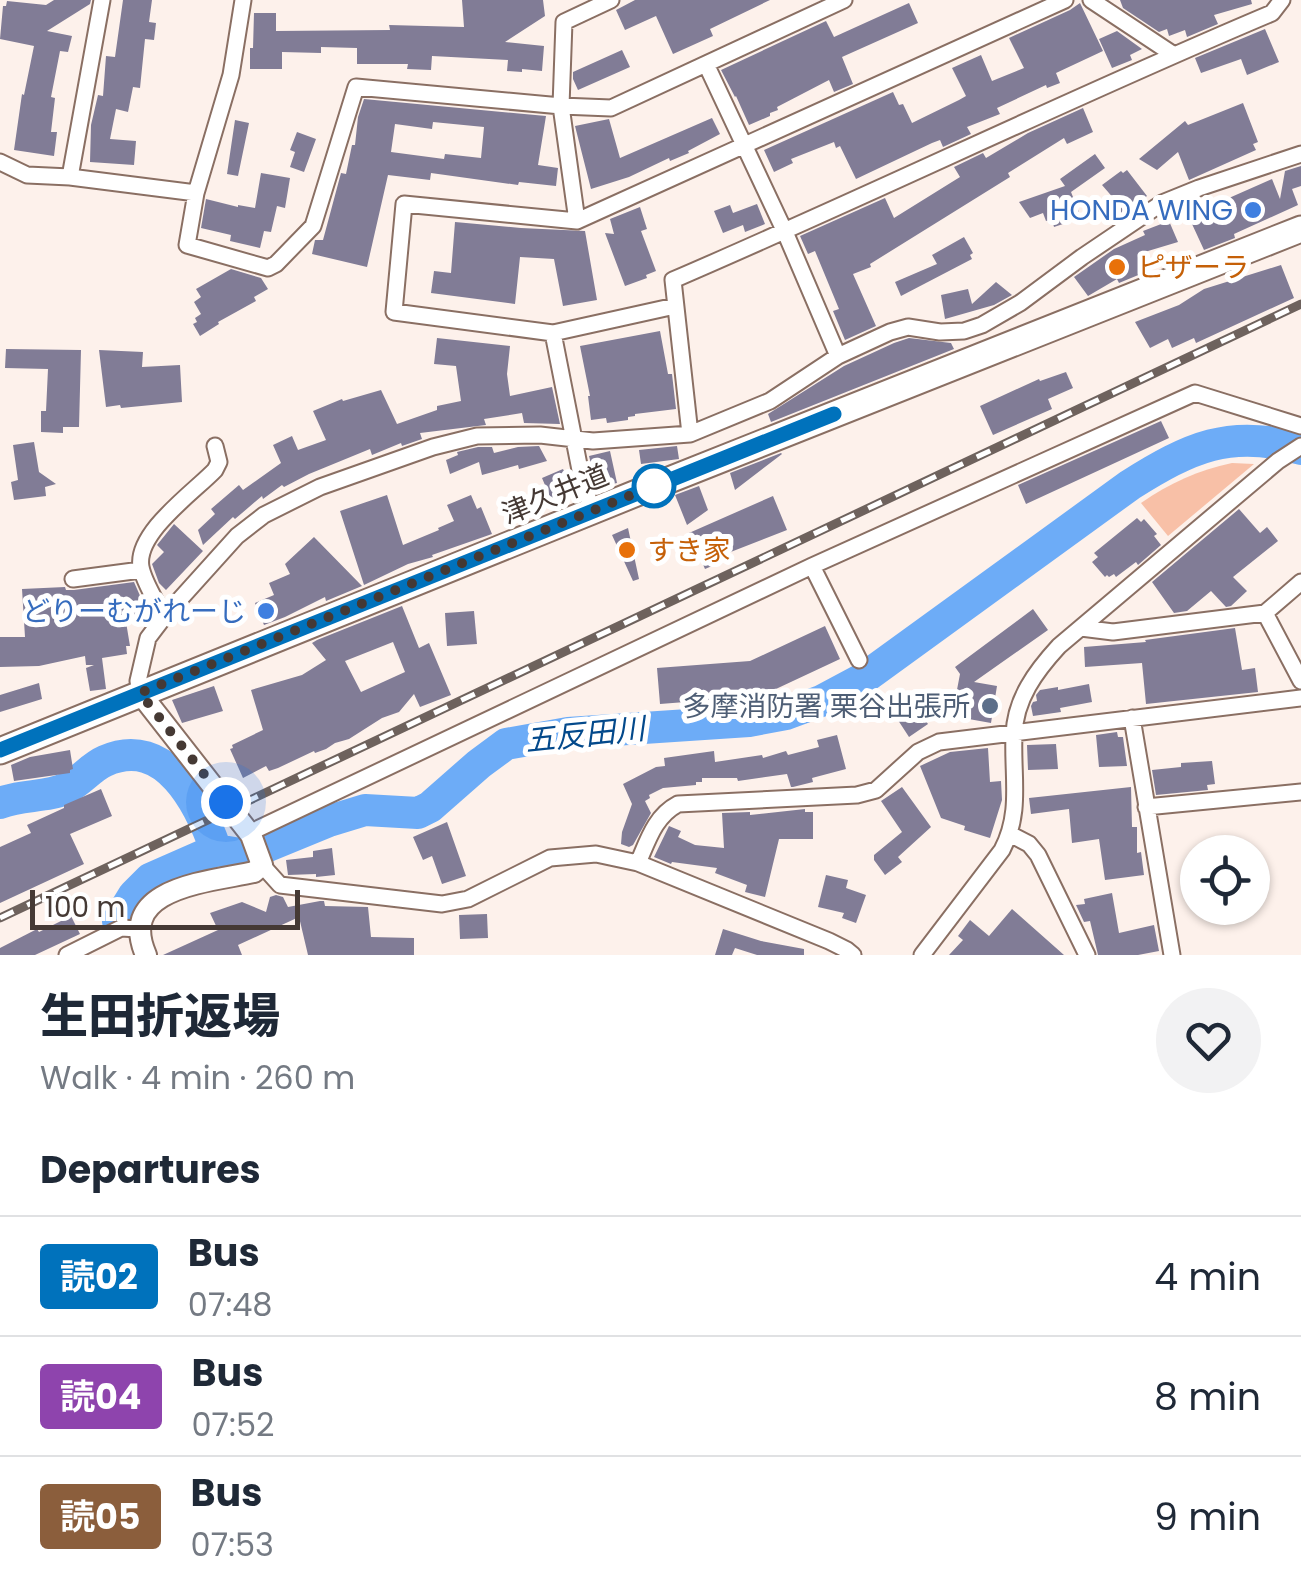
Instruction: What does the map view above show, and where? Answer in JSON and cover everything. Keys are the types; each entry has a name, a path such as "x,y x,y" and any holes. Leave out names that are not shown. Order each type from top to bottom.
{"main road":[{"name":"津久井道","path":"0,750 1301,229"}],"street":[{"path":"70,177 102,0"},
{"path":"242,0 231,75 196,192 187,245 268,268 313,226 356,86 611,108 844,0"},
{"path":"578,222 561,106 564,22 611,0"},
{"path":"675,306 553,332 394,312 404,204 578,222 1065,0"},
{"path":"1092,0 1174,55"},
{"path":"690,434 672,280 1272,13 1282,0"},
{"path":"706,64 838,356"},
{"path":"853,955 829,941 638,863 596,854 550,858 468,898 442,904 280,885 262,862 250,834 140,693 138,681 148,638 237,536 264,515 320,487 433,447 477,436 540,435 575,441 690,434 770,401 838,356 890,332 908,326 940,332 982,325 1020,303 1162,203 1301,154"},
{"path":"0,162 27,176 70,177 196,192"},
{"path":"553,332 592,511"},
{"path":"250,834 812,566 1194,393 1301,426"},
{"path":"164,617 141,570 141,557 152,532 216,470 215,446"},
{"path":"922,955 1010,834 1016,800 1014,732 1034,673 1059,646 1278,460 1301,446"},
{"path":"812,566 859,660"},
{"path":"74,580 141,570"},
{"path":"1081,628 1113,632 1265,613 1301,582"},
{"path":"1265,613 1301,681"},
{"path":"638,863 654,826 667,810 678,804 857,795 876,790 918,752 940,742 1301,698"},
{"path":"1132,718 1172,955"},
{"path":"1146,807 1301,792"},
{"path":"1010,834 1038,854 1087,955"},
{"path":"146,955 138,928 156,899 174,890 254,872 262,862"},
{"path":"67,955 120,928 138,928"}],"shaded area":[{"path":"1232,463 1254,464 1168,536 1141,503 1185,478"}],"building":[{"path":"54,0 91,0 47,31 72,36 68,52 60,51 51,97 55,98 51,132 57,132 54,156 14,150 34,46 0,39 3,6 7,1 46,5"},
{"path":"123,0 152,0 149,22 156,23 154,40 145,39 140,88 133,87 128,112 116,109 110,139 136,141 134,165 90,162 91,125 98,95 103,96 106,56 115,57"},
{"path":"462,0 543,0 545,16 505,42 544,46 542,71 507,71 508,60 432,56 431,70 407,69 408,64 357,64 357,48 321,47 321,53 282,52 282,69 250,69 254,13 276,13 276,31 390,30 389,25 464,27"},
{"path":"635,0 770,0 710,29 713,36 673,54 656,16 625,30 616,10"},
{"path":"1120,0 1251,0 1252,4 1214,15 1218,24 1187,37 1185,30 1169,36 1167,29 1159,32 1123,8"},
{"path":"909,3 918,23 842,57 853,84 834,92 829,80 749,125 721,70 826,21 834,37"},
{"path":"1080,3 1103,51 1056,73 1060,83 1047,88 1046,85 997,108 1000,114 967,127 971,134 943,147 940,140 932,143 856,179 840,146 836,148 834,142 791,159 793,163 774,172 764,150 893,92 912,123 959,100 966,96 952,68 981,55 992,81 1024,68 1009,38"},
{"path":"1265,29 1279,62 1247,75 1241,59 1201,73 1195,58"},
{"path":"1117,31 1142,49 1130,55 1132,60 1112,68 1099,39"},
{"path":"622,50 630,67 578,90 573,72"},
{"path":"364,99 546,116 538,165 558,168 556,186 431,173 430,180 388,175 367,267 312,254 315,240 323,240 341,173 346,174","holes":["433,122 484,127 481,158 445,154 444,159 391,152 395,124 432,129"]},
{"path":"1243,103 1258,142 1253,144 1256,150 1189,180 1178,152 1157,170 1139,159 1185,121 1188,125"},
{"path":"1083,108 1093,132 1067,144 1064,138 1008,173 1010,177 870,264 871,267 853,274 876,326 845,340 833,311 839,309 815,251 808,254 800,236 885,198 894,218 960,177 954,167 983,153 986,158"},
{"path":"712,118 720,134 689,153 591,189 575,126 609,119 620,158"},
{"path":"235,120 249,123 238,176 227,174"},
{"path":"297,132 316,139 304,172 290,167 295,152 290,150"},
{"path":"1095,154 1105,168 1071,192 1079,212 1067,217 1069,222 1054,227 1052,219 1046,221 1043,213 1030,218 1019,202 1065,186 1060,179"},
{"path":"1301,166 1301,186 1292,189 1298,205 1204,250 1192,224 1232,206 1229,198 1272,179 1280,199 1285,171"},
{"path":"1127,170 1147,196 1120,216 1110,204 1115,200 1102,185"},
{"path":"261,173 290,178 285,208 277,206 271,232 264,231 260,248 230,241 231,235 201,228 206,199 255,208"},
{"path":"757,204 765,224 745,232 743,225 723,233 714,211 730,205 733,213"},
{"path":"640,207 647,229 641,231 656,271 625,286 605,233 614,234 610,219"},
{"path":"1169,221 1178,242 1138,254 1148,271 1119,283 1117,279 1088,296 1074,277 1114,249 1145,235 1143,231"},
{"path":"455,222 585,231 597,300 563,306 554,259 520,257 515,304 431,293 434,271 451,273"},
{"path":"964,237 972,259 901,296 895,282 937,264 932,255"},
{"path":"1281,265 1294,298 1196,343 1194,338 1172,348 1168,339 1150,348 1135,322 1179,305 1204,289"},
{"path":"231,269 261,278 268,289 254,297 256,301 200,336 193,324 201,314 194,302 201,297 196,289"},
{"path":"996,282 1012,295 994,305 945,319 941,295 968,289 972,304"},
{"path":"660,331 668,374 672,374 676,409 635,414 628,420 607,423 606,418 591,420 580,346"},
{"path":"437,338 510,346 510,396 552,387 560,424 524,423 522,413 484,419 486,425 420,433 422,439 372,455 370,449 282,485 263,499 262,496 203,545 198,530 215,514 211,509 239,485 243,490 281,463 273,445 292,436 298,450 326,440 313,411 381,390 397,424 437,410 437,406 461,401 456,366 434,364"},
{"path":"909,338 951,343 954,349 771,422 768,414 844,366"},
{"path":"6,349 81,350 79,427 63,427 63,433 41,432 48,369 5,368"},
{"path":"99,350 143,352 142,367 180,365 182,402 106,407"},
{"path":"1066,372 1073,388 1048,399 1052,409 993,435 980,406 1039,379"},
{"path":"1161,421 1169,438 1026,504 1018,485"},
{"path":"34,442 39,472 56,484 45,487 46,496 14,500 11,482 18,480 13,445"},
{"path":"539,446 547,461 482,475 479,462 450,474 446,460 458,455 457,452 478,447 492,447 494,453"},
{"path":"677,446 679,459 641,464 639,450"},
{"path":"610,451 617,483 597,487 589,456"},
{"path":"782,454 735,490 730,473"},
{"path":"563,469 575,495 553,504 542,478"},
{"path":"699,486 708,510 687,525 675,495"},
{"path":"387,495 403,545 454,521 447,505 471,495 477,509 481,507 492,534 408,564 364,585 340,511"},
{"path":"773,496 787,530 723,555 726,560 705,569 689,533"},
{"path":"1239,509 1260,533 1267,527 1278,541 1233,577 1247,591 1226,607 1211,591 1187,611 1174,613 1152,582"},
{"path":"1137,518 1141,522 1144,519 1161,545 1138,565 1136,562 1116,577 1105,577 1092,562 1098,557 1094,553"},
{"path":"174,524 203,551 166,590 152,564 164,552 157,545"},
{"path":"628,528 639,579 633,581 612,535"},
{"path":"314,537 362,586 326,601 325,597 264,625 255,603 274,595 269,583 290,574 285,564"},
{"path":"134,582 145,614 126,622 130,646 126,646 127,654 102,658 106,689 90,691 86,668 94,665 86,665 85,656 39,666 0,667 0,637 25,637 22,589 74,590"},
{"path":"402,606 419,648 429,643 451,695 420,707 414,694 399,712 349,739 269,771 266,766 243,778 230,749 263,730 251,690 302,675 326,660 312,643","holes":["393,642 405,672 361,692 345,661"]},
{"path":"1033,609 1048,630 974,682 997,686 991,723 952,716 960,674 955,667"},
{"path":"474,611 477,644 447,646 445,613"},
{"path":"825,626 840,659 761,696 660,704 657,668 750,661"},
{"path":"1235,628 1242,670 1255,668 1258,692 1146,704 1142,663 1085,667 1084,647"},
{"path":"39,683 42,699 0,712 0,695"},
{"path":"1089,684 1092,702 1033,716 1031,706 1040,690"},
{"path":"214,686 223,711 182,723 172,700"},
{"path":"912,701 928,724 909,737 894,714"},
{"path":"1117,732 1118,737 1123,737 1127,766 1099,767 1096,735"},
{"path":"837,735 846,769 793,787 787,774 738,781 702,778 696,785 663,788 645,801 651,813 633,845 621,844 632,804 623,784 665,766 664,758 714,751 715,762 762,755 763,758 786,751 788,755 819,747 817,740"},
{"path":"1056,744 1058,769 1028,770 1027,745"},
{"path":"988,748 990,782 1001,781 1002,800 990,838 941,818 920,766 950,752"},
{"path":"70,750 70,773 14,781 11,765 30,757"},
{"path":"1212,761 1215,784 1207,785 1208,790 1156,795 1152,770"},
{"path":"902,787 931,827 898,857 902,862 885,875 874,855 902,832 881,801"},
{"path":"1131,787 1132,827 1137,827 1137,853 1141,852 1144,875 1105,880 1099,839 1072,843 1069,809 1031,814 1029,798"},
{"path":"101,789 112,816 70,834 84,864 0,903 0,847 31,833 27,825"},
{"path":"805,809 813,812 813,839 779,839 765,897 745,892 747,885 715,873 717,868 671,864 654,857 669,826 681,831 678,837 695,845 724,848 722,813 750,815"},
{"path":"447,822 466,876 442,884 432,856 423,860 413,837"},
{"path":"332,848 335,875 288,875 286,860 313,857 313,851"},
{"path":"826,875 848,880 846,888 866,895 856,923 842,918 844,913 818,907"},
{"path":"1112,893 1119,933 1154,925 1159,951 1098,955 1090,921 1084,922 1076,905 1085,904 1084,899"},
{"path":"270,897 283,897 288,907 324,901 325,906 368,907 371,937 414,938 414,955 308,955 299,917 238,945 242,955 163,955 218,930 210,913 242,902 266,912"},
{"path":"1012,909 1064,955 949,955 963,940 958,936 970,920 989,936"},
{"path":"487,914 488,938 460,939 459,915"},
{"path":"71,916 80,934 35,955 0,955 0,948"},
{"path":"723,929 804,949 804,955 757,955 735,948 732,955 715,955"}],"waterway":[{"name":"五反田川","path":"0,803 60,791 105,761 127,755 146,757 163,765 190,795 216,850 246,855 365,810 418,813 506,744 568,733 749,721 786,714 864,678 1130,485 1172,461 1231,441 1276,443 1301,449"},
{"path":"118,921 134,895 150,879 216,850"}],"railway":[{"path":"0,918 1301,304"}],"bus line":[{"name":"読02","path":"0,750 834,414"}],"place":[{"name":"HONDA WING","path":"1253,210"},
{"name":"ピザーラ","path":"1117,267"},
{"name":"すき家","path":"627,550"},
{"name":"どりーむがれーじ","path":"266,611"},
{"name":"多摩消防署 栗谷出張所","path":"990,706"}],"route":[{"path":"226,802 140,693 654,486"}]}
